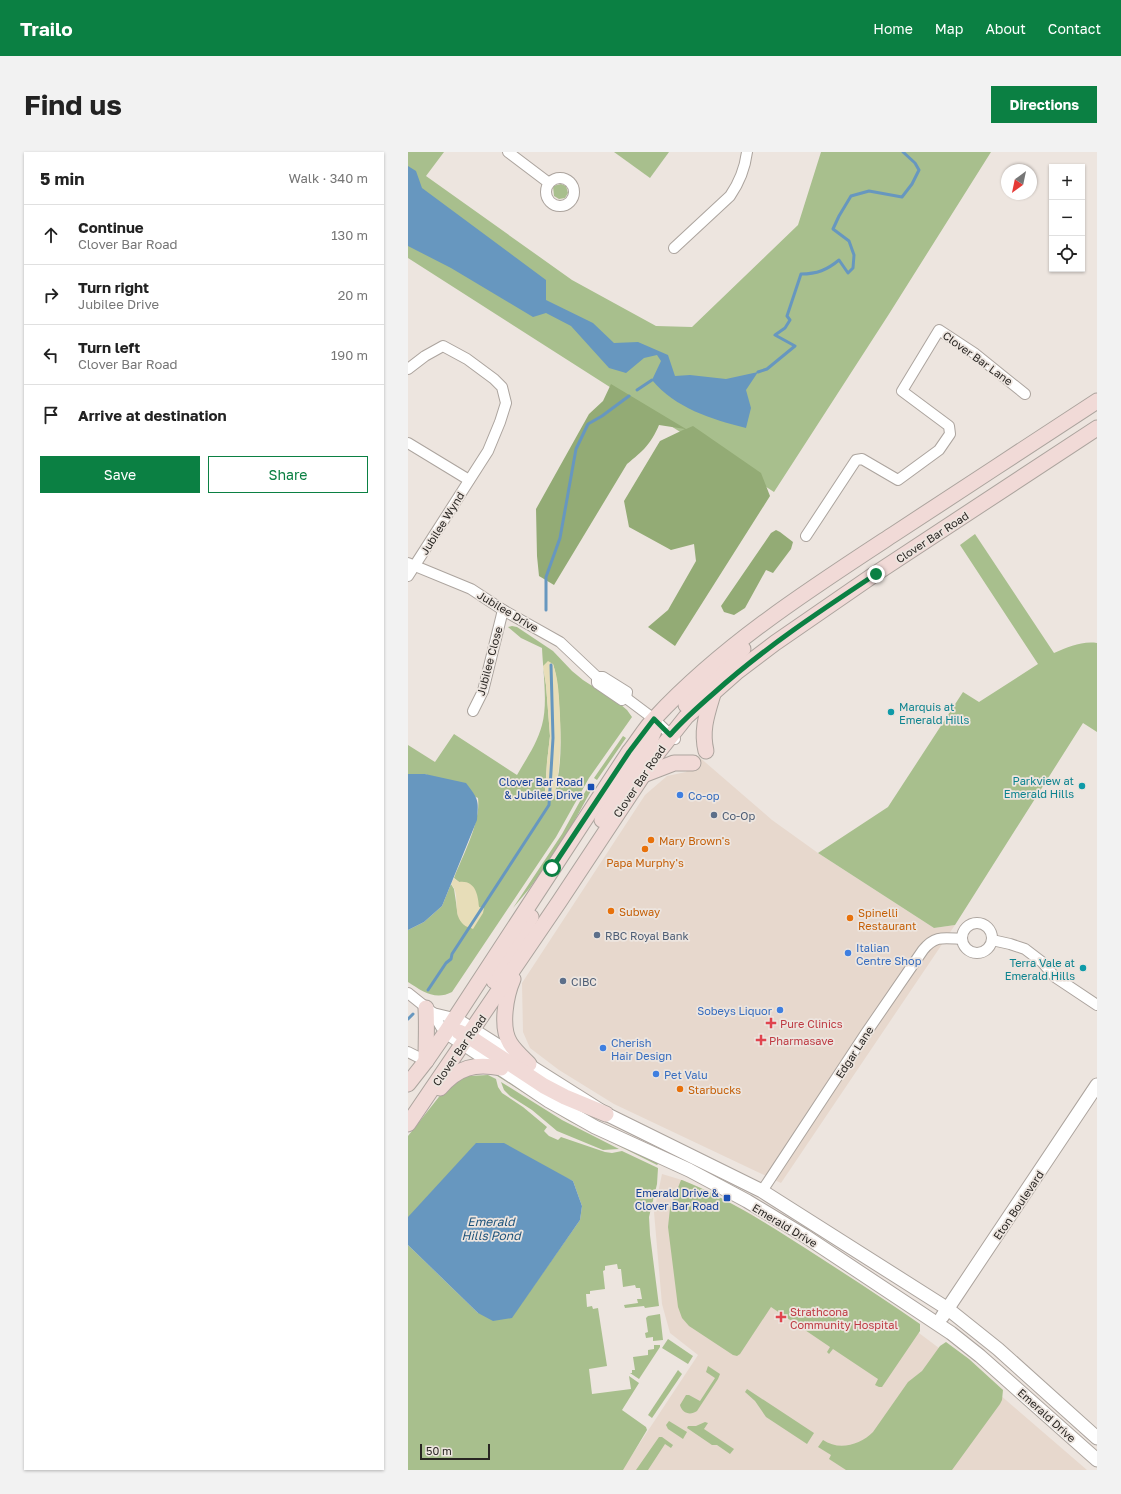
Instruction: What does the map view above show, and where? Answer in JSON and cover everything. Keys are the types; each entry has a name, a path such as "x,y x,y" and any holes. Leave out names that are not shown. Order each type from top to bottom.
{"main road":[{"name":"Clover Bar Road","path":"408,1124 552,868 629,752 654,719 715,660 746,635 829,576 1097,401"},
{"name":"Clover Bar Road","path":"408,1084 426,1060 460,1032 520,960 643,774 673,737 686,717 738,672 775,643 825,608 1094,429"},
{"path":"673,737 672,723 679,712 777,613"},
{"path":"706,751 703,739 705,722 713,694"},
{"path":"559,902 592,835 651,741 655,728 654,719"},
{"path":"643,774 674,763 693,763"},
{"path":"520,960 508,989 504,1019 510,1043 529,1064"},
{"path":"426,1060 429,1010"},
{"path":"408,1119 415,1098 460,1032 544,1086 565,1097 606,1114"},
{"path":"408,1124 455,1074 476,1066 501,1068"}],"street":[{"path":"508,152 550,183"},
{"path":"674,248 730,196 742,173 747,152"},
{"name":"Clover Bar Lane","path":"806,536 856,460 862,459 898,480 939,450 950,434 948,426 902,391 939,330 974,353 1025,394"},
{"name":"Jubilee Wynd","path":"408,368 443,346 467,359 502,386 506,403 488,451 411,564 408,576"},
{"name":"Jubilee Wynd","path":"408,443 469,480"},
{"name":"Jubilee Drive","path":"411,564 471,589 503,610 560,642 597,677 597,683 622,700 626,698 654,719"},
{"name":"Jubilee Close","path":"473,711 483,691 503,610"},
{"path":"654,719 673,737"},
{"path":"978,923 987,927 990,931 992,940 988,949 984,952 974,953 966,948 962,939 965,929 978,923"},
{"name":"Edgar Lane","path":"762,1192 923,950 932,940 937,938 962,939"},
{"path":"992,940 1025,949 1042,962 1055,977 1097,1005"},
{"path":"408,994 460,1032"},
{"path":"429,1010 441,1027 460,1032"},
{"name":"Emerald Drive","path":"460,1032 529,1064 606,1114 762,1192 948,1309 998,1349 1097,1438"},
{"name":"Emerald Drive","path":"460,1032 501,1068 549,1101 596,1127 689,1170 747,1201 805,1236 938,1324 980,1356 1097,1460"},
{"path":"408,1052 426,1060"},
{"name":"Eton Boulevard","path":"938,1324 1097,1085"}],"shaded area":[{"path":"698,756 772,820 818,853 934,928 955,925 781,1183 614,1104 559,1070 530,1048 523,1032 522,983 645,795 667,776 686,772"},
{"name":"Strathcona Community Hospital","path":"662,1174 701,1188 751,1214 915,1330 992,1388 1087,1470 622,1470 698,1355 670,1333 662,1304 654,1212"}],"green space":[{"path":"408,152 444,152 426,176 572,280 656,326 692,327 798,225 821,152 991,152 774,492 408,258"},
{"path":"614,152 669,152 650,178"},
{"path":"561,184 566,186 568,193 565,198 559,199 554,196 553,186"},
{"path":"611,384 686,429 693,426 761,473 770,496 675,646 648,627 668,610 696,561 694,544 671,550 629,527 624,501 660,441 685,429 659,425 646,447 627,464 554,585 539,576 536,509 589,414 603,401"},
{"path":"776,530 793,542 791,549 773,573 766,570 745,608 734,615 724,612 721,606 771,533"},
{"path":"975,534 1054,653 1080,644 1097,643 1097,732 1083,723 955,925 934,928 818,853 888,807 963,692 979,702 1038,664 960,545"},
{"path":"508,627 517,627 553,651 572,671 620,704 632,717 589,778 556,837 452,992 440,996 429,994 408,982 408,930 424,922 442,906 451,884 454,889 458,916 479,907 462,882 459,882 454,878 474,828 477,817 478,798 425,774 408,774 408,745 435,762 454,734 517,775 534,745 540,732 544,717 545,687 543,668 546,685 550,736 545,793 553,797 556,786 560,763 560,727 558,689 553,664 543,666 542,648 521,638"},
{"path":"623,736 626,738 597,780 594,778"},
{"path":"590,783 593,787 571,827 550,860 513,908 562,834"},
{"path":"495,1072 657,1162 658,1164 657,1165 569,1121 494,1074"},
{"path":"468,1073 469,1076 488,1075 496,1079 498,1087 502,1093 523,1107 547,1127 544,1131 549,1136 558,1140 561,1137 605,1152 612,1153 622,1151 658,1168 657,1184 649,1217 659,1306 625,1308 624,1305 638,1303 637,1299 642,1299 640,1288 636,1288 635,1285 623,1287 621,1269 618,1269 617,1264 605,1266 605,1270 603,1271 605,1289 590,1291 590,1294 586,1294 587,1307 592,1306 593,1309 598,1308 607,1366 589,1369 592,1394 631,1389 629,1376 639,1383 622,1410 646,1427 647,1430 623,1470 408,1470 408,1245 478,1313 511,1318 580,1220 582,1206 573,1181 560,1175 408,1218 408,1136 442,1093"},
{"path":"501,1082 562,1120 619,1149 603,1150 557,1131 532,1110 510,1096 504,1090"},
{"path":"681,1180 718,1196 769,1225 920,1324 920,1331 882,1387 875,1385 878,1379 833,1349 829,1354 827,1352 830,1347 771,1307 740,1354 737,1356 733,1355 689,1326 682,1318 678,1307 668,1227 670,1208"},
{"path":"660,1314 663,1340 653,1341 653,1337 646,1338 645,1333 648,1332 646,1318 648,1316"},
{"path":"668,1339 693,1356 688,1364 662,1348"},
{"path":"946,1342 969,1359 1003,1390 1000,1404 952,1470 846,1470 829,1459 831,1455 818,1447 823,1440 842,1446 856,1443 868,1437 908,1382 922,1371 940,1346"},
{"path":"654,1345 660,1345 660,1347 639,1379 630,1373 632,1373 632,1370 635,1370 633,1357 648,1355 648,1350 654,1349"},
{"path":"708,1366 720,1374 718,1379 697,1411 694,1413 684,1412 680,1405 686,1395 700,1401 715,1378 706,1372"},
{"path":"678,1370 682,1374 652,1418 648,1415"},
{"path":"747,1389 814,1433 807,1444 766,1417 755,1401 745,1392"},
{"path":"669,1421 687,1432 683,1439 668,1429 666,1425"},
{"path":"705,1422 708,1423 704,1429 734,1449 730,1454 717,1445 712,1445 687,1428 688,1426 696,1426"},
{"path":"659,1437 662,1437 673,1445 671,1448 665,1444 648,1470 636,1470"}],"sand":[{"path":"548,661 553,664 556,676 560,716 560,757 554,797 546,796 545,793 550,736 543,666"},
{"path":"454,878 459,882 469,883 475,889 479,907 484,908 483,913 473,929 464,925 457,914 456,893 451,884"}],"water":[{"path":"408,166 416,171 422,188 546,280 546,300 593,323 614,343 638,342 668,355 675,376 690,375 726,379 758,372 746,390 751,408 746,428 720,421 694,411 671,398 661,390 652,380 661,361 657,355 644,358 626,373 609,368 571,326 546,313 533,317 451,268 408,246"},
{"path":"408,774 425,774 466,783 477,800 478,808 477,820 442,906 424,922 408,930"},
{"name":"Emerald Hills Pond","path":"476,1143 504,1143 573,1181 582,1206 580,1220 512,1318 493,1321 478,1313 408,1245 408,1217"}],"waterway":[{"path":"758,372 767,369 795,346 775,335 785,328 790,320 787,316 801,274 822,271 839,260 848,273 853,268 854,255 849,241 833,229 851,196 869,191 902,197 912,184 919,170 915,163 903,152"},
{"path":"637,390 652,380"},
{"path":"546,610 546,577 560,538 576,449 588,424 602,416 629,396"},
{"path":"428,990 446,963 451,959 452,954 549,805 553,738 551,665"},
{"path":"408,1019 413,1014"}],"place":[{"name":"Marquis at Emerald Hills","path":"891,712"},
{"name":"Parkview at Emerald Hills","path":"1082,786"},
{"name":"Clover Bar Road & Jubilee Drive","path":"591,787"},
{"name":"Co-op","path":"680,795"},
{"name":"Co-Op","path":"714,815"},
{"name":"Mary Brown's","path":"651,840"},
{"name":"Papa Murphy's","path":"645,849"},
{"name":"Subway","path":"611,911"},
{"name":"Spinelli Restaurant","path":"850,918"},
{"name":"RBC Royal Bank","path":"597,935"},
{"name":"Italian Centre Shop","path":"848,953"},
{"name":"Terra Vale at Emerald Hills","path":"1083,968"},
{"name":"CIBC","path":"563,981"},
{"name":"Sobeys Liquor","path":"780,1010"},
{"name":"Pure Clinics","path":"771,1023"},
{"name":"Pharmasave","path":"761,1040"},
{"name":"Cherish Hair Design","path":"603,1048"},
{"name":"Pet Valu","path":"656,1074"},
{"name":"Starbucks","path":"680,1089"},
{"name":"Emerald Drive & Clover Bar Road","path":"727,1198"},
{"name":"Strathcona Community Hospital","path":"781,1317"}],"route":[{"path":"552,868 629,752 654,719 670,735 686,717 738,672 775,643 876,574"}]}
